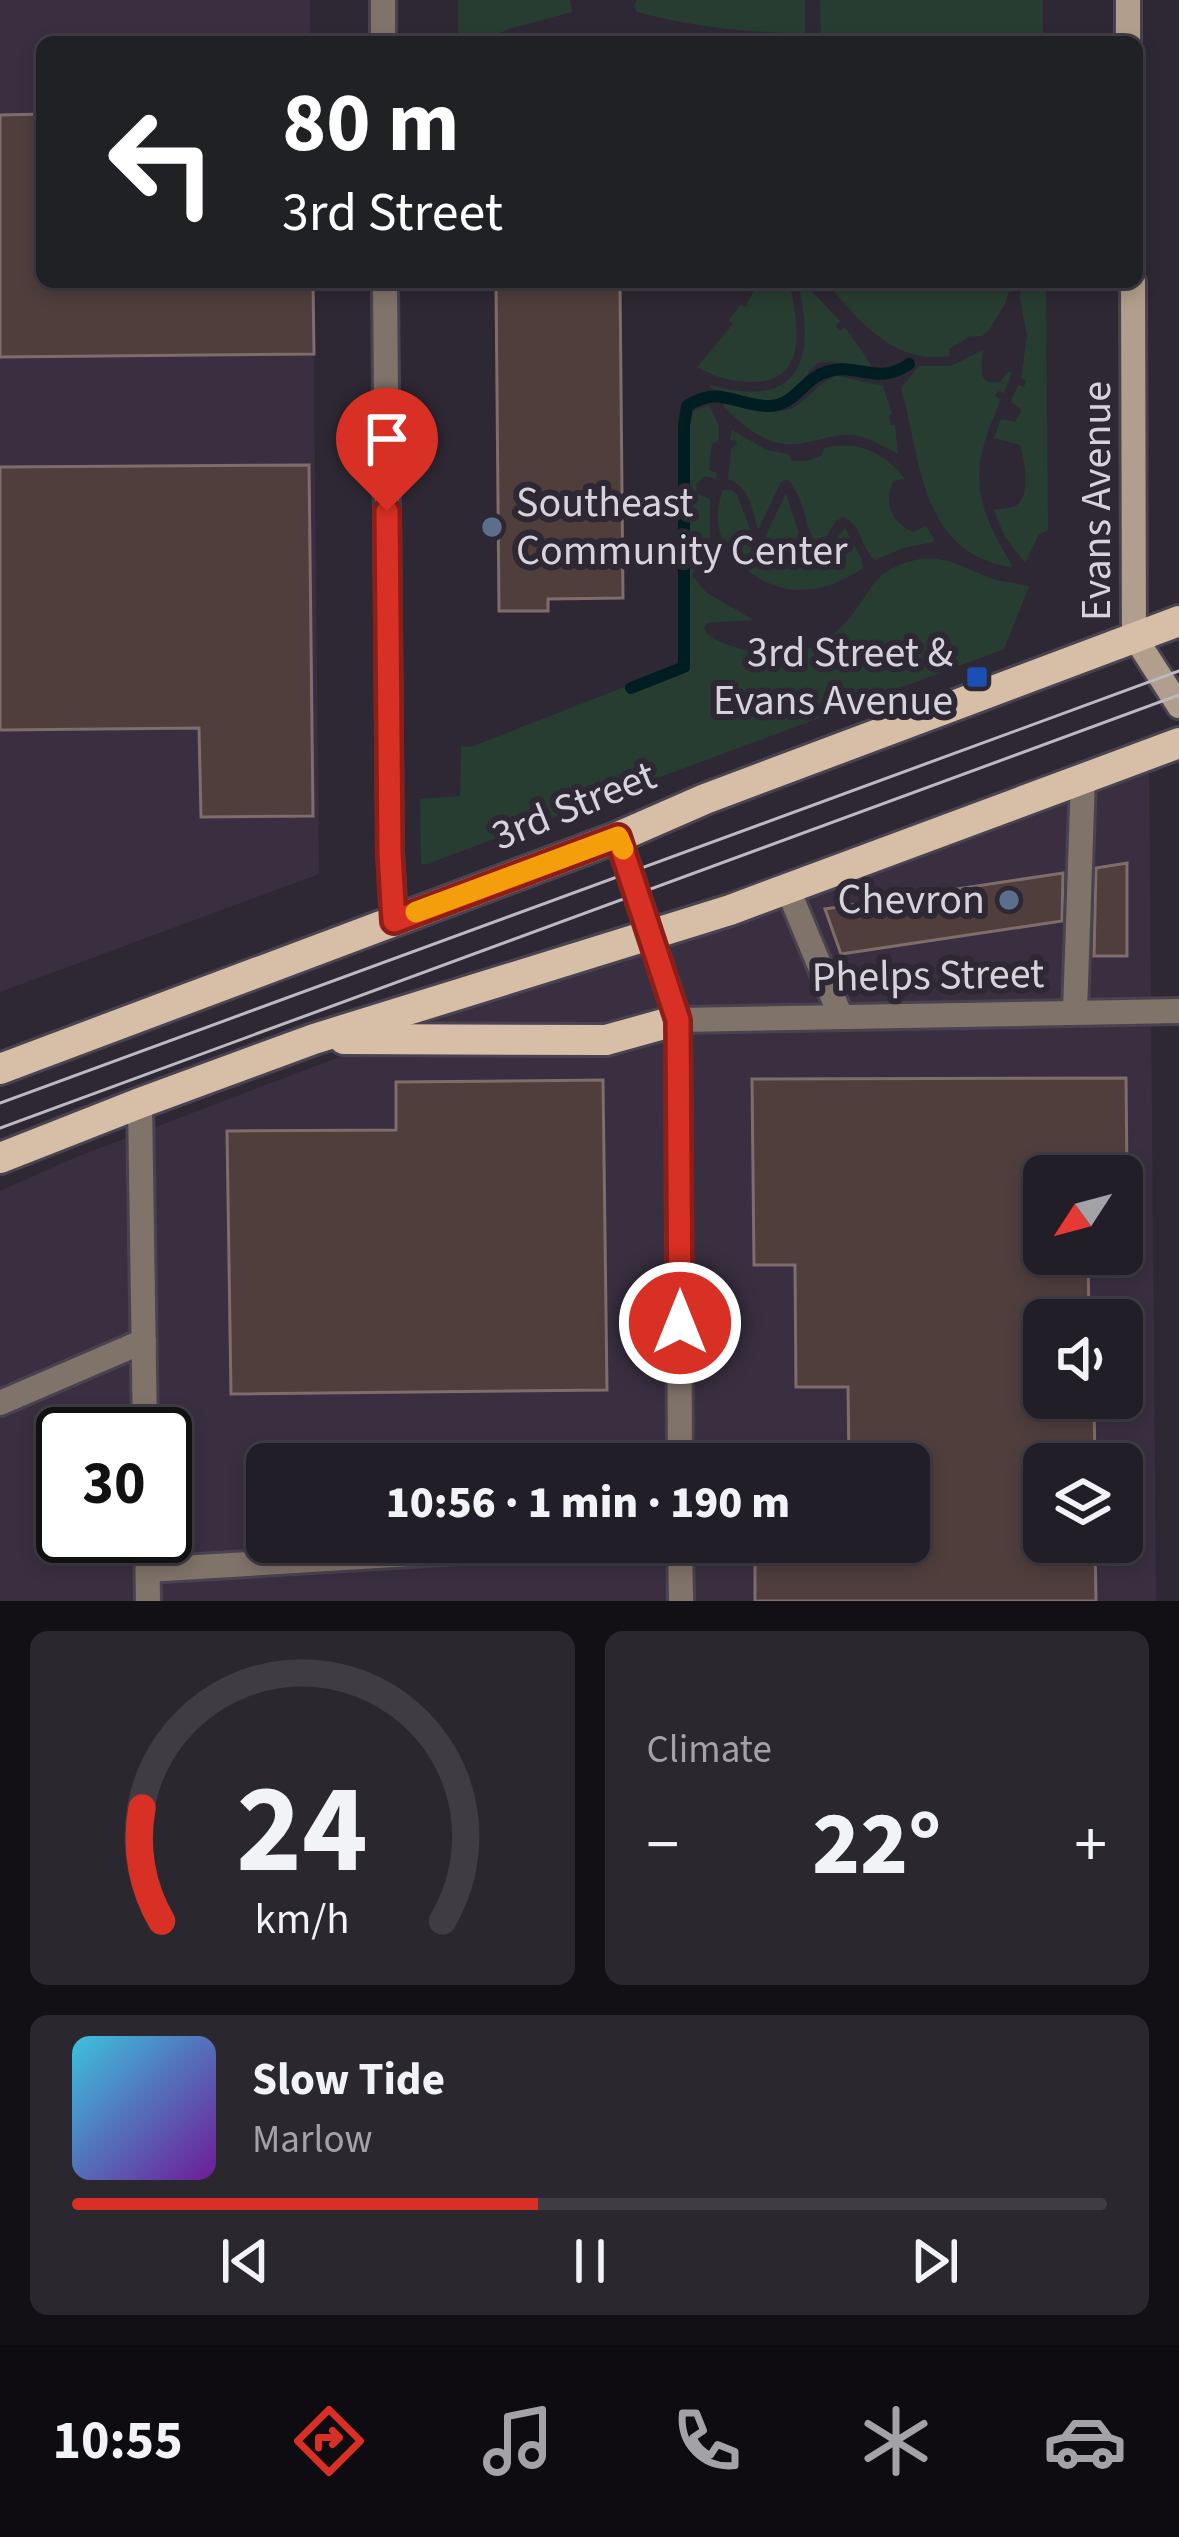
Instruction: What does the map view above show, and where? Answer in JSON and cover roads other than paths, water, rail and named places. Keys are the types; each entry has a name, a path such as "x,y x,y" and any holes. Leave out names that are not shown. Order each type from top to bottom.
{"main road":[{"path":"1128,0 1129,36"},
{"name":"Evans Avenue","path":"1133,288 1134,637 1179,706"},
{"name":"3rd Street","path":"0,1069 1179,621"},
{"path":"0,1158 314,1039 730,910 1179,743"},
{"path":"314,1039 606,1040 678,1020"}],"street":[{"path":"382,0 383,36"},
{"path":"385,288 394,921"},
{"path":"1075,1012 1083,778"},
{"path":"618,837 678,1020 680,1443"},
{"path":"787,887 841,1017"},
{"name":"Phelps Street","path":"678,1020 1179,1011"},
{"path":"140,1103 145,1407"},
{"path":"0,1403 144,1341"},
{"path":"148,1563 148,1601"},
{"path":"148,1570 263,1563"},
{"path":"680,1563 681,1601"}],"waterway":[{"path":"631,688 684,667 687,406 709,397 779,405 826,372 847,369 877,374 909,364"}],"tram line":[{"path":"0,1103 1179,671"},
{"path":"0,1128 1179,695"}],"place":[{"name":"Southeast Community Center","path":"492,527"},
{"name":"3rd Street & Evans Avenue","path":"977,677"},
{"name":"Chevron","path":"1009,900"}]}
